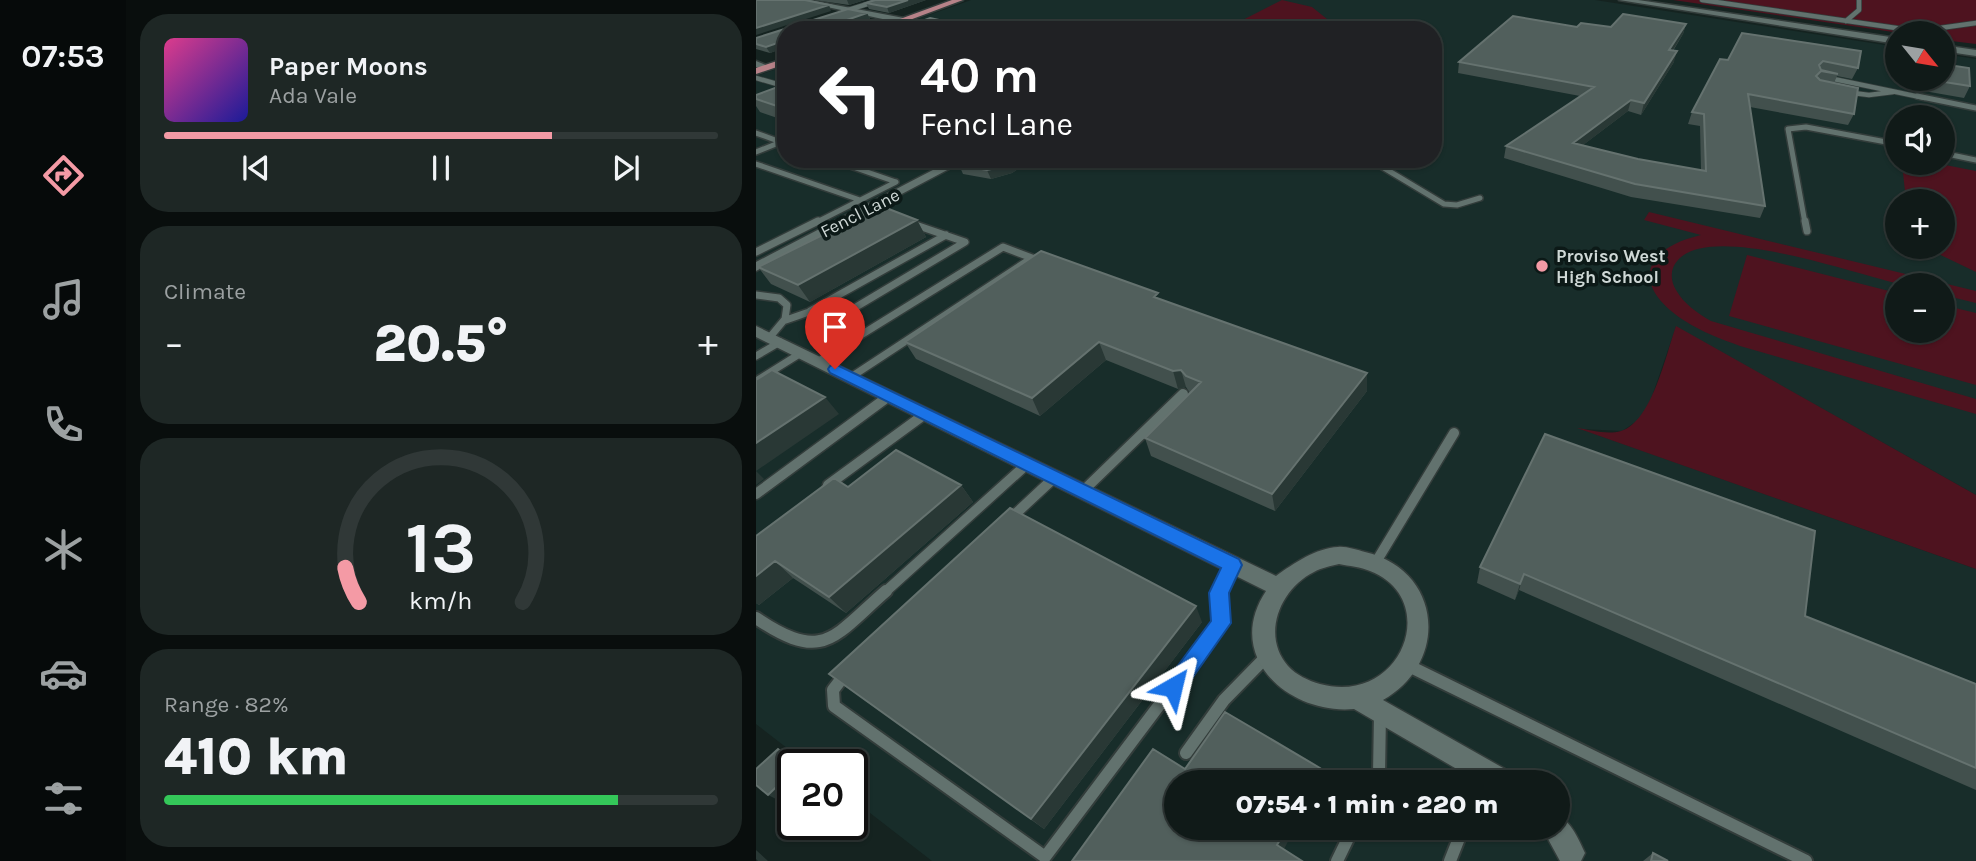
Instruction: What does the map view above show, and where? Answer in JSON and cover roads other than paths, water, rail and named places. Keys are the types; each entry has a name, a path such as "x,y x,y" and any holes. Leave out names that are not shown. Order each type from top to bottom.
{"main road":[{"path":"900,21 959,0"},
{"path":"756,71 777,64"}],"street":[{"path":"799,0 900,21"},
{"path":"830,0 855,6 851,9"},
{"path":"1623,0 1885,39"},
{"path":"1654,0 1885,34"},
{"path":"1955,45 1976,48"},
{"path":"1955,50 1976,53"},
{"path":"756,64 766,67"},
{"name":"Fencl Lane","path":"756,267 864,204 943,168"},
{"path":"769,337 1278,587"},
{"path":"1349,556 1376,562 1404,582 1419,614 1415,648 1407,665 1394,679 1377,690 1356,697 1335,699 1316,696 1294,686 1279,673 1268,654 1264,639 1264,620 1269,602 1278,587 1301,566 1320,558 1349,556"},
{"path":"1356,697 1475,770"},
{"path":"1561,840 1569,857"}],"lane":[{"path":"835,14 880,0"},
{"path":"1702,0 1917,30 1976,23"},
{"path":"1846,21 1859,9 1858,0"},
{"path":"1819,76 1885,88"},
{"path":"756,78 777,83"},
{"path":"1839,91 1869,96 1899,91 1976,108"},
{"path":"1807,230 1788,129 1806,127 1885,142"},
{"path":"756,133 777,141"},
{"path":"756,152 777,145"},
{"path":"1955,156 1976,160"},
{"path":"756,164 864,204 881,213"},
{"path":"756,252 864,204 896,183 855,168"},
{"path":"1384,168 1444,204 1457,205 1480,198"},
{"path":"809,312 846,313 965,242 907,222"},
{"path":"756,356 769,337 786,320 809,312 946,235"},
{"path":"819,362 1003,247 1032,257 851,377"},
{"path":"756,295 779,298 787,305 786,320"},
{"path":"756,381 801,353"},
{"path":"1083,491 1183,394"},
{"path":"756,494 889,396"},
{"path":"820,492 925,414"},
{"path":"1376,562 1454,433"},
{"path":"756,618 785,637 808,644 831,639 1027,464"},
{"path":"1004,525 1055,477"},
{"path":"851,668 832,690 834,706 1045,857 1221,623 1219,593 1233,565"},
{"path":"1186,754 1224,700 1268,654"},
{"path":"1407,665 1806,861"},
{"path":"1380,711 1380,770"},
{"path":"1336,861 1347,840"},
{"path":"1450,861 1458,840"}],"place":[{"name":"Proviso West High School","path":"1542,266"}]}
